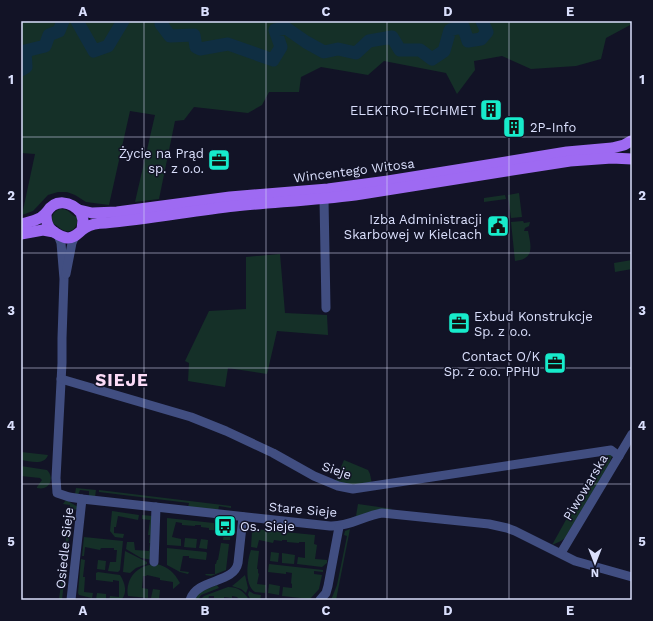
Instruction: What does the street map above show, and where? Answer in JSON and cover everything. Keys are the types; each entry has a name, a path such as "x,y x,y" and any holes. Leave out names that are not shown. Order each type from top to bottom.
{"main road":[{"path":"632,140 632,155"},
{"name":"Wincentego Witosa","path":"79,210 97,213 117,212 234,197 334,188 388,181 567,152 612,148 624,145 632,140"},
{"name":"Wincentego Witosa","path":"79,233 90,226 97,224 140,220 253,204 324,199 570,162 612,158 632,159"},
{"path":"21,224 36,219 46,213 54,204 63,202 68,203 79,210 82,216 79,233 68,238 43,230 21,234"},
{"path":"46,213 48,226 56,234"}],"street":[{"path":"324,199 326,308"},
{"path":"64,279 72,243 79,233"},
{"path":"56,234 61,243 64,279 61,379"},
{"name":"Sieje","path":"61,379 191,417 233,434 273,453 314,476 338,486 354,489 610,450 619,456"},
{"name":"Stare Sieje","path":"61,379 56,478 57,493 68,497 339,527 373,514 382,513 489,524 515,530 575,561 632,577"},
{"name":"Piwowarska","path":"561,553 632,434"},
{"name":"Osiedle Sieje","path":"71,600 82,498"},
{"path":"154,562 156,507"},
{"path":"190,600 195,591 199,588 223,578 235,570 238,563 243,517"},
{"path":"320,600 326,593 328,586 339,527"}],"green space":[{"path":"21,21 632,21 632,24 606,38 601,59 576,66 531,69 502,56 474,61 475,70 457,94 446,73 384,61 368,75 321,67 301,77 299,92 269,92 262,105 248,113 194,107 184,120 175,121 159,199 135,202 155,115 130,111 109,205 86,202 67,192 58,192 48,195 33,211 22,215 35,154 21,153"},
{"path":"519,193 522,217 511,218 508,195"},
{"path":"505,195 506,199 484,202 484,198"},
{"path":"60,209 66,210 78,217 76,227 71,231 65,231 53,224 53,215"},
{"path":"523,221 524,223 530,222 529,226 525,228 524,231 528,231 530,251 526,258 515,261 511,222"},
{"path":"280,254 285,313 327,315 328,335 277,331 267,374 228,368 225,387 188,381 189,363 185,361 209,311 246,309 246,257"},
{"path":"632,260 632,269 615,272 614,263"},
{"path":"21,452 48,455 43,461 32,462 21,460"},
{"path":"609,452 612,456 609,464 565,538 552,545 567,518"},
{"path":"344,460 368,470 372,484 354,487 335,482"},
{"path":"21,466 47,470 51,477 50,483 45,488 37,488 42,480 40,478 21,476"},
{"path":"76,488 96,490 95,497 89,496 89,491 80,490 78,495 75,494"},
{"path":"99,490 231,506 231,508 219,506 218,511 188,507 189,503 99,492"},
{"path":"66,500 78,507 78,509 72,510 62,600 59,600 70,505 63,504"},
{"path":"358,504 393,509 369,512 346,521 356,516"},
{"path":"112,511 139,515 138,520 118,516 116,527 114,527 114,533 124,534 123,538 115,537 110,531"},
{"path":"142,515 153,516 153,560 141,558 126,549 127,542 134,542 135,550 149,551 150,535 148,535 150,520 142,519"},
{"path":"167,518 223,524 223,527 228,527 228,525 231,525 230,540 223,540 224,531 209,530 209,528 201,527 201,525 182,525 182,523 176,522 172,537 181,539 181,546 167,545"},
{"path":"254,529 315,535 314,544 317,545 315,559 327,560 327,563 322,567 297,564 298,557 305,558 305,542 299,543 287,542 287,540 274,540 273,543 259,540 257,548 251,547 252,531"},
{"path":"350,529 336,600 331,600 337,585 347,536 344,535 345,531"},
{"path":"84,537 123,541 120,570 118,572 108,571 110,562 116,562 117,550 114,550 114,548 101,548 100,550 85,547 84,556 82,556"},
{"path":"185,538 197,539 196,548 184,547"},
{"path":"201,539 208,540 207,549 199,548"},
{"path":"221,543 229,544 226,570 211,576 205,575 215,574 215,564 218,560"},
{"path":"167,548 206,552 206,560 183,556 180,571 189,572 188,574 180,572 167,565"},
{"path":"251,550 259,551 257,569 259,574 257,584 266,585 265,593 255,592 249,584 247,572"},
{"path":"125,551 147,562 147,564 136,568 130,573 123,572"},
{"path":"271,552 279,553 278,562 270,561"},
{"path":"282,553 295,555 294,564 282,563"},
{"path":"81,559 85,560 83,577 85,577 84,592 93,593 92,598 79,595 78,593"},
{"path":"98,560 106,561 105,570 97,569"},
{"path":"157,564 170,570 180,583 173,589 173,582 160,580 160,578 147,575 143,576 142,588 148,589 148,598 128,596 129,583 134,573 144,566"},
{"path":"269,564 323,570 323,572 314,571 314,574 322,575 319,589 310,599 282,596 283,587 292,588 292,573 286,572 286,574 268,572"},
{"path":"96,573 120,575 125,588 121,600 109,600 110,596 119,597 119,581 113,580 113,582 96,580"},
{"path":"245,575 248,588 246,593 241,589 232,586"},
{"path":"269,584 280,586 279,595 268,593"},
{"path":"217,585 219,588 201,595 198,600 193,600 197,593"},
{"path":"228,587 240,590 249,600 240,600 237,597 232,596 232,598 224,597 224,599 209,596 208,600 200,600 204,596"},
{"path":"153,589 160,590 159,599 151,598"},
{"path":"249,591 254,594 261,595 260,600 251,600 248,595"},
{"path":"97,593 106,594 106,600 96,600"}],"waterway":[{"path":"21,70 26,67 25,51 45,46 49,35 59,31 63,21"},
{"path":"77,21 94,51 108,46 123,21"},
{"path":"163,21 161,24 170,36 194,35 196,47 200,49 228,44 273,60 281,47 275,30 286,28 324,52 338,49 356,53 369,41 392,37 400,50 420,50 432,59 444,51 450,30 463,26 468,41 481,39 487,32 482,21"}],"place":[{"name":"ELEKTRO-TECHMET","path":"491,110"},
{"name":"2P-Info","path":"514,127"},
{"name":"Życie na Prąd sp. z o.o.","path":"219,160"},
{"name":"Izba Administracji Skarbowej w Kielcach","path":"498,226"},
{"name":"Exbud Konstrukcje Sp. z o.o.","path":"459,323"},
{"name":"Contact O/K Sp. z o.o. PPHU","path":"555,363"},
{"name":"Os. Sieje","path":"225,526"}],"district":[{"name":"SIEJE","path":"122,380"}]}
